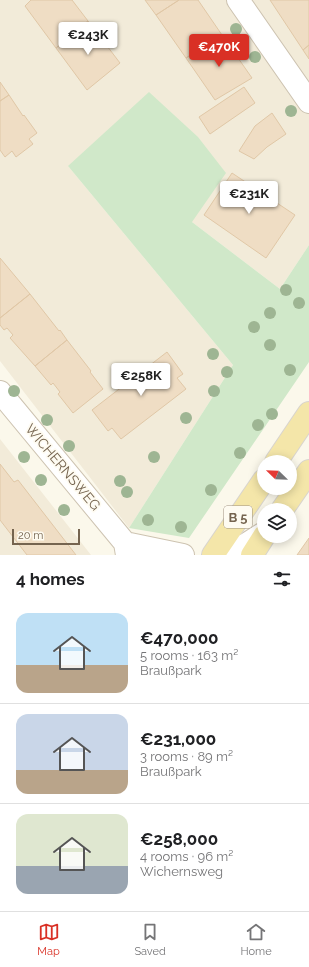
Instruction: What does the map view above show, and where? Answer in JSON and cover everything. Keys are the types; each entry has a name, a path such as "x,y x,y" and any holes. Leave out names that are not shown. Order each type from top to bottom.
{"main road":[{"path":"281,455 309,413"},
{"path":"287,503 309,470"},
{"name":"B 5","path":"214,555 257,490"},
{"name":"B 5","path":"252,555 259,543"}],"street":[{"path":"238,0 309,102"},
{"name":"WICHERNSWEG","path":"0,392 124,551 183,555"},
{"path":"214,555 245,545 257,539"}],"shaded area":[{"path":"0,0 309,0 309,245 280,289 192,222 68,166 233,365 129,528 0,361"},
{"path":"0,439 91,555 0,555"}],"green space":[{"path":"149,92 198,137 226,173 192,222 280,289 309,245 309,362 189,538 129,528 233,365 68,166"}],"building":[{"path":"31,0 72,0 88,21 56,48 25,6"},
{"path":"145,0 179,0 156,15"},
{"path":"179,0 198,0 222,35 186,58 156,15"},
{"path":"270,0 309,0 309,45 303,50"},
{"path":"88,21 120,63 87,90 56,48"},
{"path":"222,35 252,78 215,100 186,58"},
{"path":"309,45 309,59 303,50"},
{"path":"0,82 9,95 0,101"},
{"path":"244,87 255,103 210,134 199,117"},
{"path":"9,95 37,133 29,139 33,144 16,157 12,151 5,157 0,150 0,101"},
{"path":"272,113 286,134 267,147 254,159 239,151 255,126"},
{"path":"232,173 295,215 266,258 204,215"},
{"path":"0,258 30,294 0,318"},
{"path":"30,294 67,340 35,366 10,338 13,335 7,328 4,330 0,325 0,318"},
{"path":"67,340 103,389 73,413 58,394 60,392 53,383 51,385 35,366"},
{"path":"167,352 183,374 177,378 186,389 121,439 112,428 108,431 92,410"},
{"path":"0,464 14,482 18,480 76,555 27,555 0,520"},
{"path":"309,538 309,555 297,555"}]}
